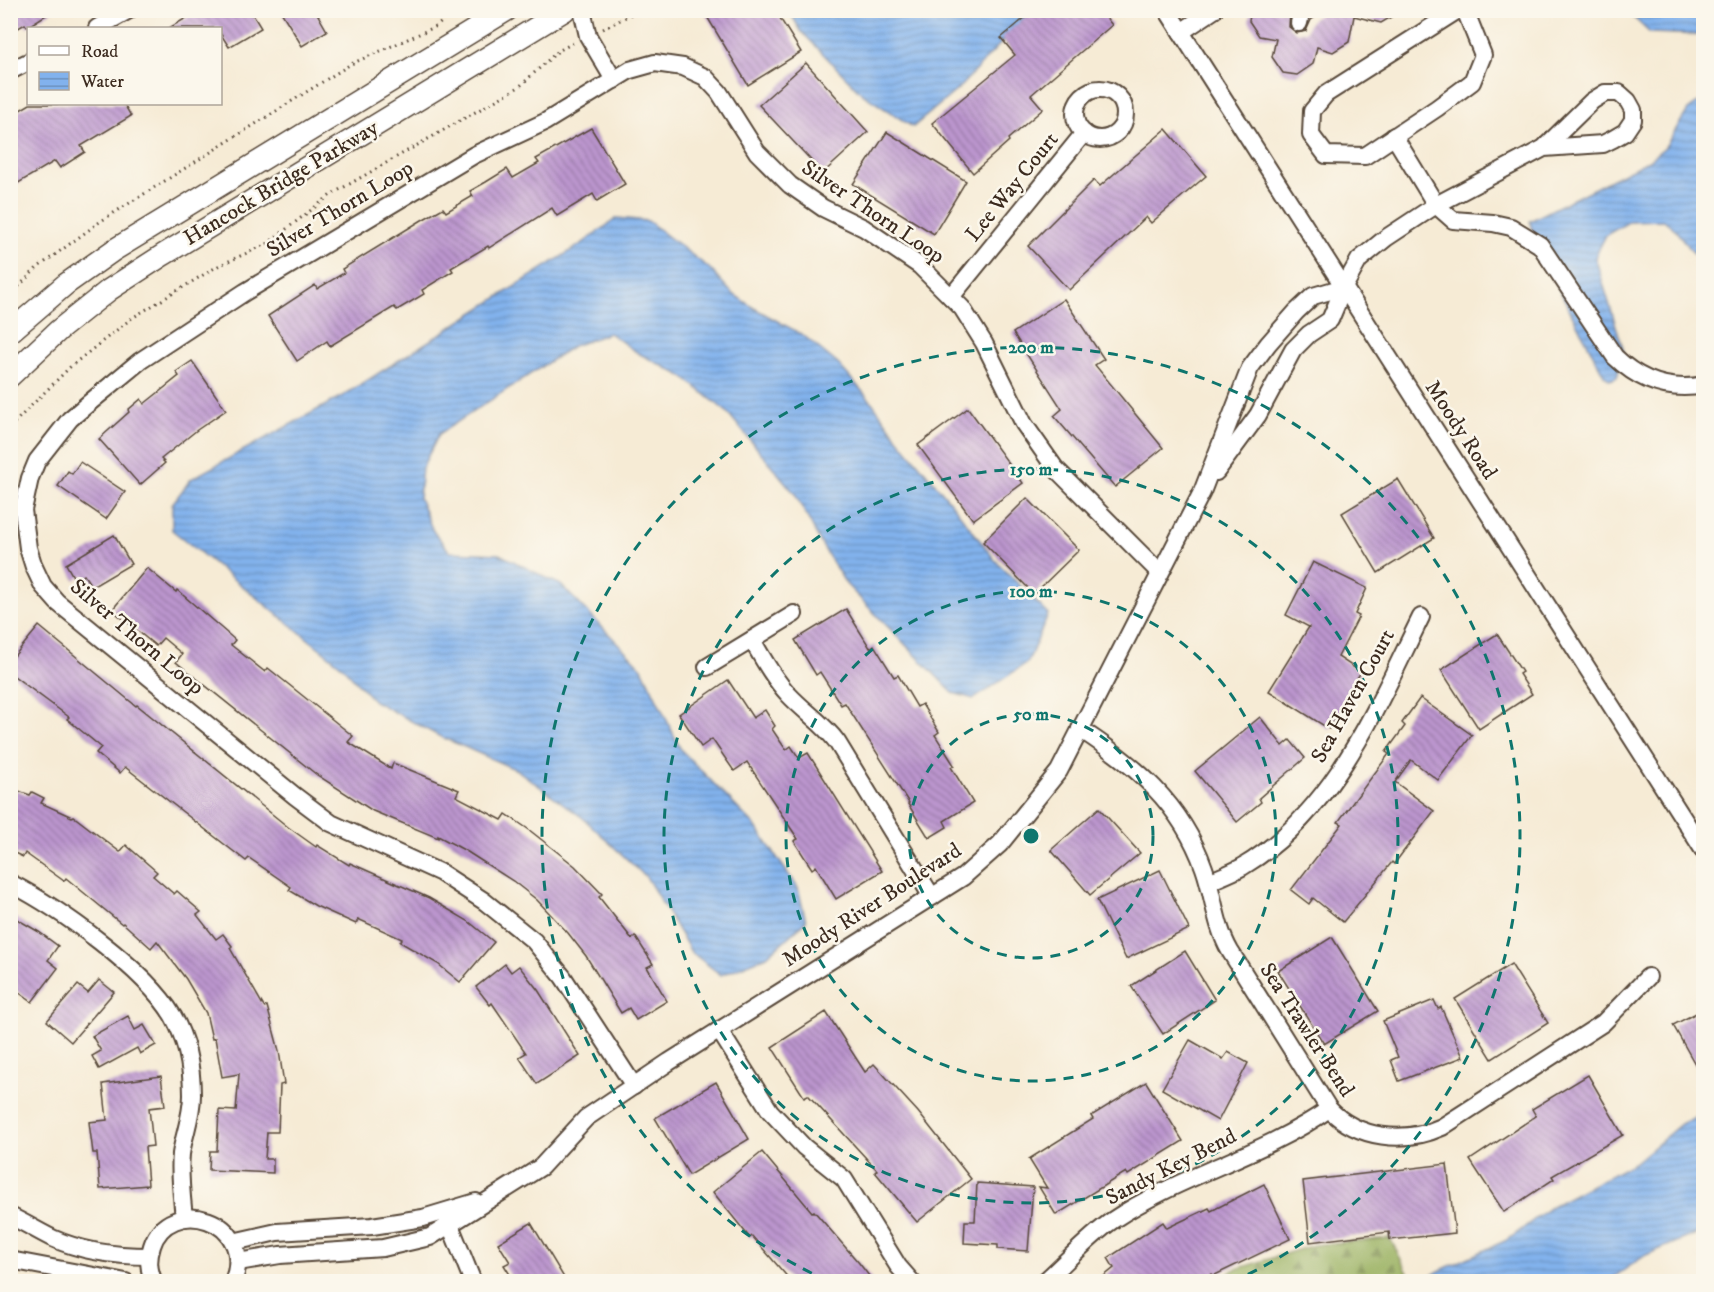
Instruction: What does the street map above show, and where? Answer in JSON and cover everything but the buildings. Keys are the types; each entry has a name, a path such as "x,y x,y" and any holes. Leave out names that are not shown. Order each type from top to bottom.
{"main road":[{"name":"Hancock Bridge Parkway","path":"10,332 44,302 114,250 507,10"},
{"name":"Hancock Bridge Parkway","path":"10,376 59,330 109,290 565,10"},
{"path":"218,187 234,212"}],"street":[{"path":"98,27 129,10"},
{"path":"582,10 588,36 614,80"},
{"name":"Moody Road","path":"1214,10 1176,18 1344,287 1704,851"},
{"path":"1458,10 1326,94 1312,111 1311,135 1326,155 1365,156 1472,82 1483,55 1465,10"},
{"path":"10,71 27,62"},
{"name":"Silver Thorn Loop","path":"634,1086 563,977 534,940 484,901 441,873 331,823 57,602 43,586 28,548 23,510 37,461 70,419 140,361 244,292 474,155 545,122 630,70 655,63 682,67 705,77 719,92 757,152 790,185 823,208 864,228 920,266 962,308 984,343 1024,424 1055,468 1160,573"},
{"path":"1344,287 1359,260 1386,238 1436,205 1544,148 1592,101 1605,93 1619,93 1628,101 1633,110 1633,120 1625,132 1603,144 1544,148"},
{"name":"Lee Way Court","path":"951,297 1084,133"},
{"path":"1394,136 1436,205 1453,220 1493,223 1511,227 1540,245 1615,357 1626,368 1654,383 1671,387 1689,388 1704,385"},
{"name":"Moody River Boulevard","path":"233,1242 276,1232 372,1226 423,1218 447,1218 497,1196 541,1167 586,1118 719,1030 963,877 1000,844 1059,771 1202,492 1250,368 1296,312 1313,296 1344,287"},
{"name":"Moody River Boulevard","path":"1202,492 1258,415 1293,350 1309,334 1330,320 1344,287"},
{"path":"1237,405 1258,415"},
{"path":"707,667 794,614"},
{"name":"Sea Haven Court","path":"1209,882 1242,866 1264,851 1290,830 1330,785 1366,729 1421,617"},
{"path":"752,640 786,692 824,726 837,742 932,897"},
{"name":"Sea Trawler Bend","path":"1080,729 1133,766 1165,799 1197,851 1209,882 1217,920 1225,942 1329,1109 1345,1122 1373,1134 1388,1137 1405,1137 1432,1132 1455,1120 1587,1034 1616,1011 1648,977"},
{"path":"10,883 44,902 104,946 151,986 173,1017 187,1050 192,1083 191,1110 182,1152 183,1218"},
{"path":"719,1030 770,1111 804,1147 844,1179 898,1266 912,1281"},
{"name":"Sandy Key Bend","path":"1044,1281 1111,1221 1153,1197 1298,1129 1329,1109"},
{"path":"10,1216 53,1238 91,1251 124,1256 149,1256"},
{"path":"154,1281 149,1271 149,1256 153,1241 163,1229 183,1218 205,1219 219,1225 233,1242 238,1262 232,1281"},
{"path":"447,1218 472,1281"},
{"name":"Moody River Boulevard","path":"238,1262 280,1255 383,1248 430,1238 447,1218"},
{"path":"10,1260 126,1281"}],"path":[{"path":"10,295 37,268 101,221 351,64 437,26 455,10"},
{"path":"10,427 71,366 132,318 218,266 267,244 332,194 519,87 558,51 639,10"}],"green space":[{"path":"1390,1238 1412,1281 1219,1282 1233,1270 1314,1245"}],"water":[{"path":"789,11 1031,11 958,89 913,127 862,94 801,31"},
{"path":"1629,11 1703,11 1703,35 1650,33"},
{"path":"1703,99 1703,265 1672,226 1663,220 1630,221 1606,235 1595,257 1624,352 1617,377 1610,380 1604,375 1535,244 1530,221 1646,162 1665,147 1688,110"},
{"path":"617,218 648,221 710,269 732,293 803,335 838,364 871,401 995,560 1048,614 1028,662 974,699 953,693 846,584 795,494 727,412 682,376 638,353 609,333 573,346 439,434 422,468 419,498 433,531 450,552 499,554 561,585 642,668 681,750 756,827 798,888 806,921 767,956 721,975 691,952 647,878 583,818 517,770 437,735 374,701 342,666 172,530 172,504 191,479 346,394 580,245"},
{"path":"1703,1113 1703,1231 1646,1255 1608,1281 1423,1281 1439,1271 1509,1239 1552,1206 1634,1163 1681,1124"}]}
